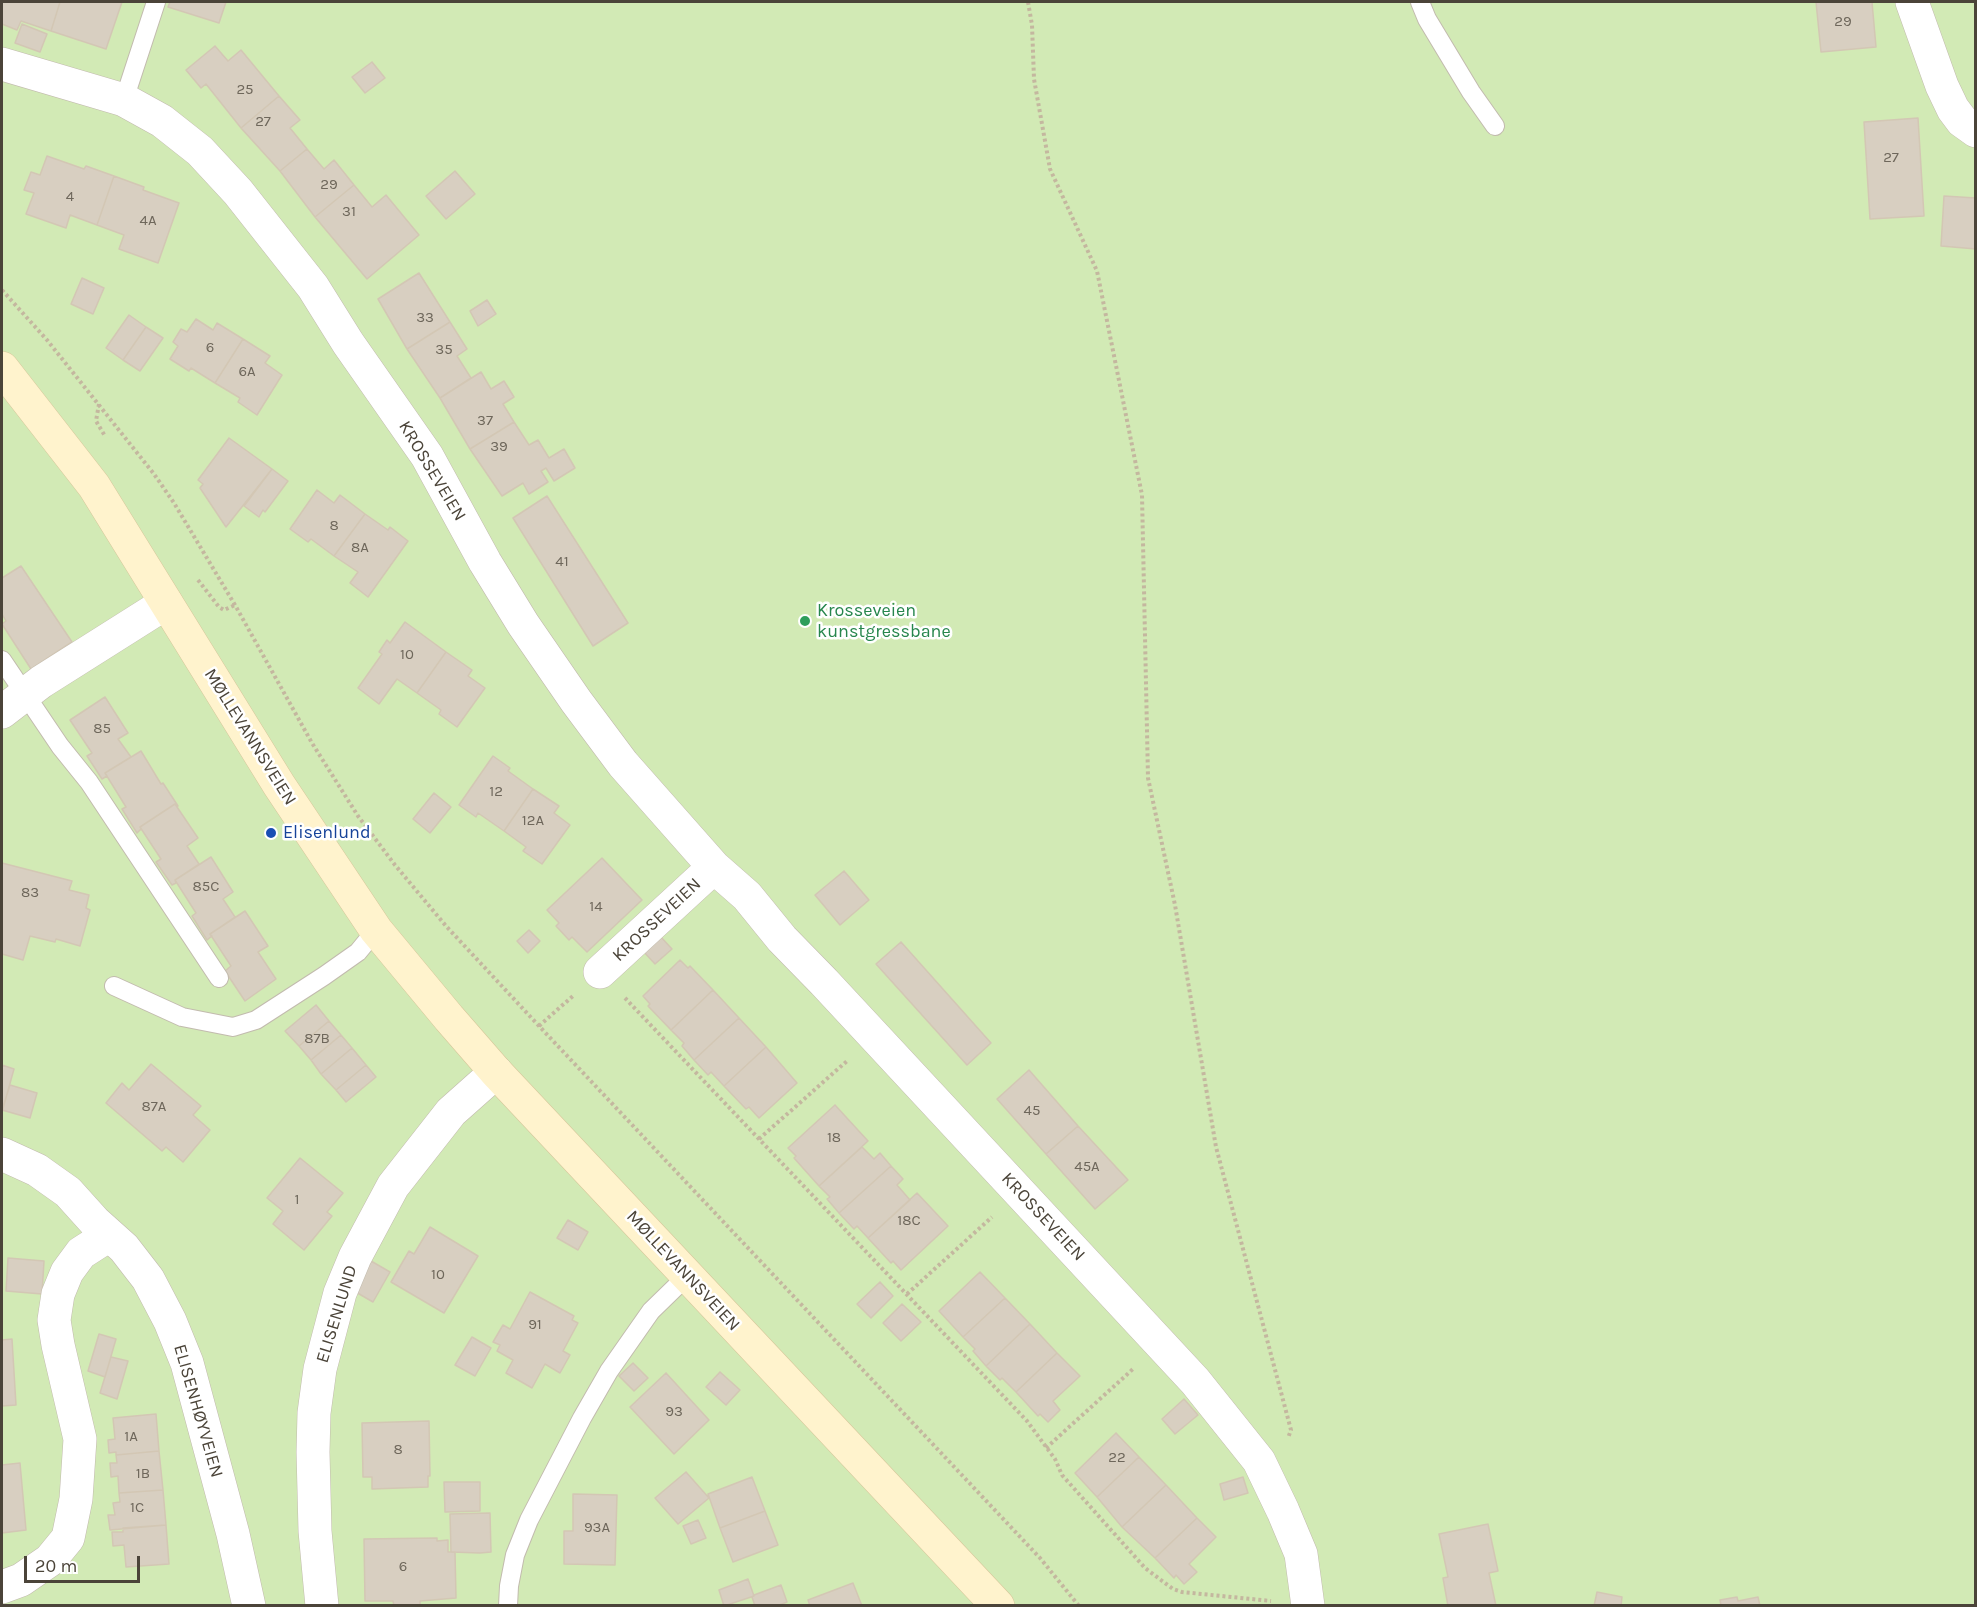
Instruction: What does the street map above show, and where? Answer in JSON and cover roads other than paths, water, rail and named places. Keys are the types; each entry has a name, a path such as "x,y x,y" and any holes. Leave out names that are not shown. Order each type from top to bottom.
{"main road":[{"name":"MØLLEVANNSVEIEN","path":"2,368 94,486 279,785 376,930 448,1018 496,1072 688,1275 755,1350 998,1605"}],"street":[{"path":"1912,2 1942,86 1962,121 1976,131"},
{"name":"KROSSEVEIEN","path":"2,64 124,100 162,121 200,151 238,192 313,287 348,343 426,456 484,562 576,701 623,764 714,867 747,896 782,939 1195,1381 1258,1461 1301,1554 1293,1603"},
{"path":"13,704 41,682 166,603"},
{"name":"KROSSEVEIEN","path":"600,972 714,867"},
{"name":"ELISENLUND","path":"322,1605 315,1531 314,1413 320,1369 340,1293 355,1257 393,1186 451,1112 496,1072"},
{"name":"ELISENHØYVEIEN","path":"2,1154 37,1170 68,1192 124,1248 148,1279 170,1321 187,1363 233,1534 249,1605"},
{"path":"2,1587 21,1580 50,1560 68,1538 76,1499 80,1440 54,1320 58,1294 67,1272 81,1253 109,1235"}],"lane":[{"path":"124,100 156,2"},
{"path":"1420,2 1438,38 1495,126"},
{"path":"2,660 13,704 60,746 89,783 219,978"},
{"path":"114,986 182,1017 233,1028 256,1020 324,976 358,952 376,930"},
{"path":"508,1605 515,1555 529,1520 582,1418 609,1371 651,1311 688,1275"}],"place":[{"name":"Krosseveien kunstgressbane","path":"805,621"},
{"name":"Elisenlund","path":"271,833"}]}
